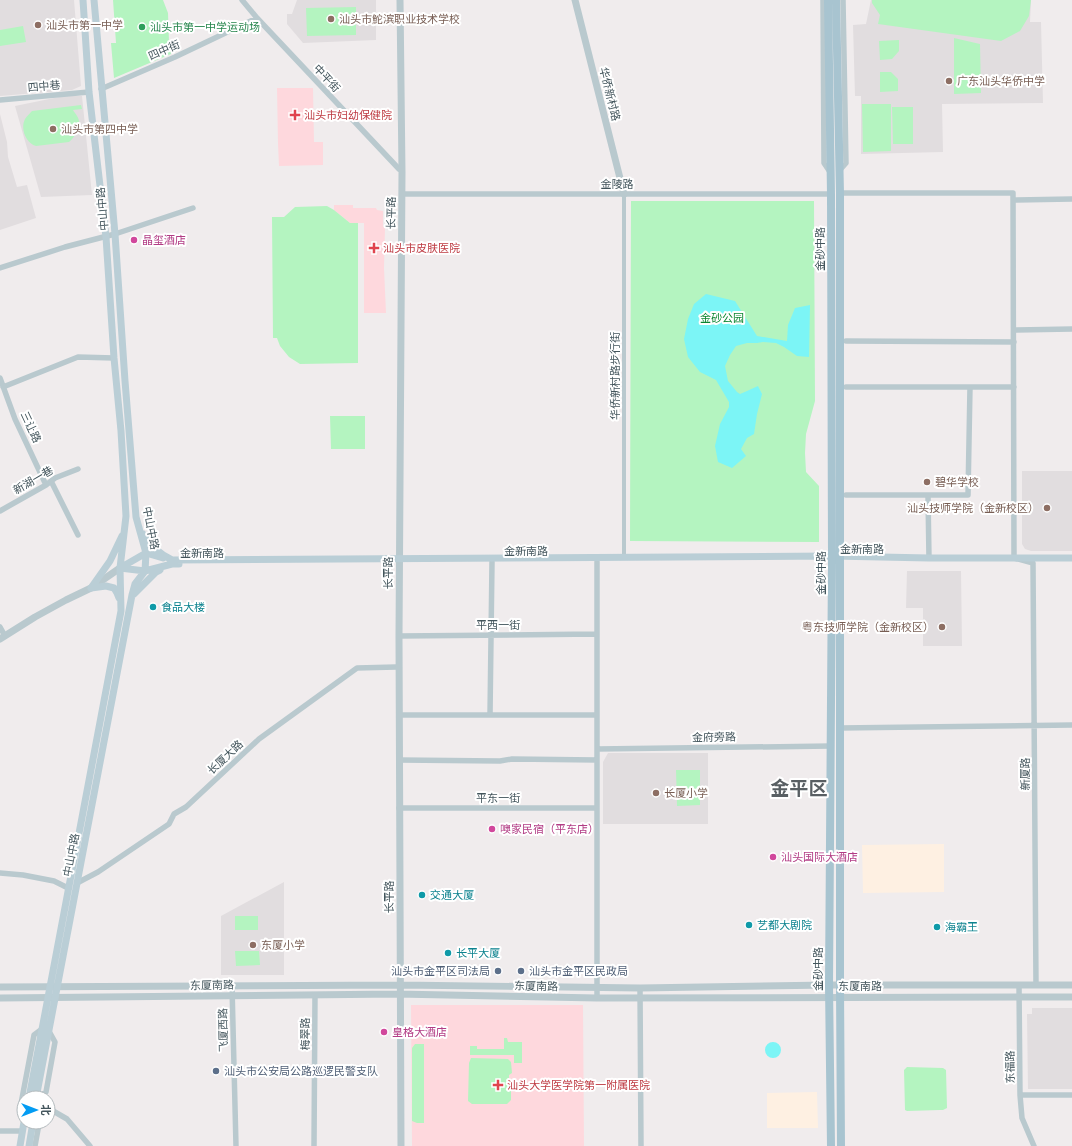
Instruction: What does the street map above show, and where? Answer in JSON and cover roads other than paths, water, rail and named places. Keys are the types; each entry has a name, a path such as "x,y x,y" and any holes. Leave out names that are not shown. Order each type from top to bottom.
{"main road":[{"name":"中山中路","path":"31,1090 121,611 120,568 126,516 106,237 89,92 83,0"},
{"name":"中山中路","path":"38,1090 50,1033 132,595 135,584 145,571 146,553 136,517 115,234 94,0"},
{"name":"金砂中路","path":"828,0 833,55 840,193 836,558 830,746 829,997 831,1146"},
{"name":"金砂中路","path":"836,0 830,174 840,728 841,1146"},
{"path":"91,588 116,551 124,531 126,516"},
{"name":"金新南路","path":"136,517 146,539 162,555 172,562"},
{"path":"120,568 146,553 172,562"},
{"name":"金新南路","path":"120,568 145,571 172,562 624,558 1072,558"},
{"name":"金新南路","path":"397,561 597,562 836,558 1033,563 1072,562"},
{"path":"132,595 156,572 172,562"},
{"path":"91,588 106,586 114,588 117,593 121,611"},
{"path":"29,1146 32,1130"},
{"path":"20,1146 22,1131"}],"street":[{"name":"中平街","path":"242,0 257,18 399,169"},
{"name":"长平路","path":"397,1146 399,808 399,636 397,561 399,169 398,0"},
{"name":"长平路","path":"398,0 402,194 396,667 398,986"},
{"name":"华侨新村路","path":"575,0 624,194"},
{"path":"823,0 824,163 830,174"},
{"path":"839,172 846,163 843,0"},
{"name":"四中街","path":"101,89 257,18"},
{"name":"四中巷","path":"0,100 89,92"},
{"path":"840,193 1013,193 1014,558 1033,563"},
{"name":"金陵路","path":"402,194 831,194"},
{"name":"华侨新村路步行街","path":"624,194 624,558"},
{"path":"1013,200 1072,199"},
{"path":"0,268 65,247 106,237 193,208"},
{"path":"1014,330 1072,329"},
{"path":"846,341 1014,342"},
{"path":"3,387 78,356 114,358"},
{"name":"三让路","path":"0,378 15,419 78,534"},
{"path":"846,495 968,495 970,387"},
{"path":"846,388 1014,387"},
{"name":"新湖一巷","path":"0,511 49,483 55,478 78,469"},
{"path":"928,496 929,558"},
{"path":"490,715 492,562"},
{"path":"597,562 597,998"},
{"name":"新厦路","path":"1033,563 1036,985"},
{"path":"0,627 2,637 54,607 91,588 120,568"},
{"name":"平西一街","path":"399,636 597,634"},
{"name":"长厦大路","path":"77,883 98,872 169,824 174,814 186,807 259,739 357,668 396,667"},
{"path":"399,715 597,715"},
{"path":"840,728 1072,725"},
{"name":"金府旁路","path":"597,749 830,746"},
{"path":"399,760 597,760"},
{"name":"平东一街","path":"399,808 597,808"},
{"path":"0,873 23,875 54,881 68,888"},
{"name":"东福路","path":"1019,985 1020,1095 1022,1118 1034,1146"},
{"name":"东厦南路","path":"0,987 398,986 640,988 1072,985"},
{"name":"飞厦西路","path":"232,986 236,1146"},
{"path":"640,988 641,1146"},
{"name":"长平路","path":"398,994 401,1146"},
{"name":"东厦南路","path":"0,998 398,994 597,998 1072,997"},
{"name":"梅翠路","path":"314,1146 315,995"},
{"path":"24,1090 34,1035 42,1029"},
{"path":"1020,1095 1072,1095"},
{"path":"56,1113 67,1119 90,1146"},
{"path":"35,1146 38,1130"},
{"path":"0,1131 22,1131"}],"water":[{"path":"706,294 735,301 757,336 787,341 788,325 795,308 810,305 809,357 797,356 776,343 763,342 747,343 736,346 730,355 725,366 728,381 737,392 740,394 758,386 762,394 754,434 747,438 741,449 746,456 732,468 718,462 715,446 720,424 729,407 729,402 716,380 700,372 688,357 684,339 688,319 694,304"},
{"path":"773,1042 780,1047 781,1050 776,1057 773,1058 766,1053 765,1050 770,1043"}],"place":[{"name":"汕头市鮀滨职业技术学校","path":"331,19"},
{"name":"汕头市第一中学","path":"38,25"},
{"name":"汕头市第一中学运动场","path":"142,27"},
{"name":"广东汕头华侨中学","path":"949,81"},
{"name":"汕头市妇幼保健院","path":"295,115"},
{"name":"汕头市第四中学","path":"53,129"},
{"name":"晶玺酒店","path":"134,240"},
{"name":"汕头市皮肤医院","path":"374,248"},
{"name":"碧华学校","path":"927,482"},
{"name":"汕头技师学院（金新校区）","path":"1047,508"},
{"name":"食品大楼","path":"153,607"},
{"name":"粤东技师学院（金新校区）","path":"942,627"},
{"name":"长厦小学","path":"656,793"},
{"name":"噢家民宿（平东店）","path":"492,829"},
{"name":"汕头国际大酒店","path":"773,857"},
{"name":"交通大厦","path":"422,895"},
{"name":"艺都大剧院","path":"749,925"},
{"name":"海霸王","path":"937,927"},
{"name":"东厦小学","path":"253,945"},
{"name":"长平大厦","path":"448,953"},
{"name":"汕头市金平区司法局","path":"498,971"},
{"name":"汕头市金平区民政局","path":"521,971"},
{"name":"皇格大酒店","path":"384,1032"},
{"name":"汕头市公安局公路巡逻民警支队","path":"216,1071"},
{"name":"汕头大学医学院第一附属医院","path":"498,1085"}],"district":[{"name":"金平区","path":"799,788"}],"park label":[{"name":"金砂公园","path":"722,318"}]}
